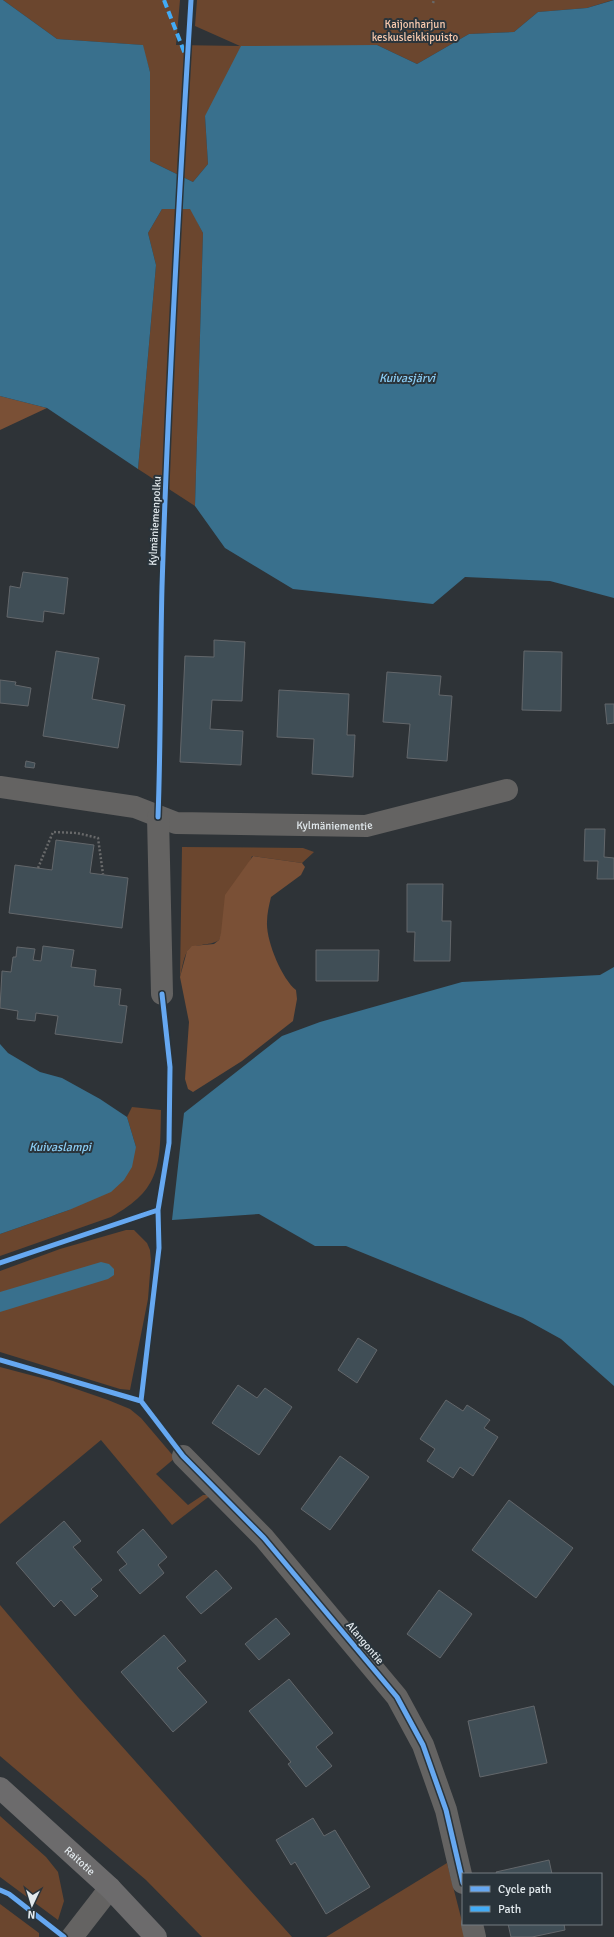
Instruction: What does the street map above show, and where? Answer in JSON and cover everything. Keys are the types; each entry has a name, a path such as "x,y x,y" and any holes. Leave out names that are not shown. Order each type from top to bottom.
{"main road":[{"name":"Raitotie","path":"0,1788 110,1888 156,1937"}],"street":[{"name":"Kylmäniementie","path":"0,787 135,807 176,823 199,825 366,826 507,790"},
{"path":"158,817 162,994"},
{"name":"Alangontie","path":"183,1456 264,1538 397,1697 423,1746 446,1810 462,1879"},
{"path":"72,1937 110,1888"},
{"path":"472,1925 475,1937"}],"path":[{"path":"38,868 53,832 77,833 98,838 103,874"}],"green space":[{"name":"Kaijonharjun keskusleikkipuisto","path":"3,0 180,0 176,45 240,46 195,26 197,0 613,0 587,8 538,12 514,32 469,34 417,64 377,45 205,116 208,164 193,182 150,161 150,72 142,45 57,39"},
{"path":"162,209 191,209 203,233 195,506 138,469 156,265 148,233"},
{"path":"182,847 303,848 314,852 302,863 252,856 219,940 189,949 184,958 180,977"},
{"path":"132,1107 161,1110 160,1146 155,1173 149,1185 140,1196 128,1207 111,1217 0,1256 0,1234 69,1210 136,1147 127,1117"},
{"path":"126,1230 134,1230 147,1243 150,1250 151,1261 148,1299 130,1390 120,1389 0,1352 0,1271 60,1249"},
{"path":"0,1367 53,1381 130,1409 141,1418 175,1458 156,1474 188,1505 203,1495 211,1495 172,1525 101,1440 0,1524"},
{"path":"0,1605 78,1697 292,1937 202,1937 146,1880 0,1756"},
{"path":"0,1816 46,1857 58,1872 64,1901 58,1920 0,1877"},
{"path":"447,1863 466,1937 326,1937"},
{"path":"0,1904 39,1933 39,1937 0,1937"}],"shaded area":[{"path":"0,396 47,408 0,430"},
{"path":"253,856 302,863 305,867 301,875 271,897 267,919 269,939 280,969 296,990 297,999 293,1021 242,1061 193,1092 188,1089 185,1079 189,1022 180,977 187,951 192,946 214,944 219,940 225,895"}],"water":[{"name":"Kuivasjärvi","path":"0,0 3,0 57,39 143,45 150,72 150,161 193,182 208,164 205,116 241,46 377,45 417,64 469,34 514,32 538,12 587,8 614,0 614,598 550,581 465,577 433,604 293,589 225,548 195,506 203,233 190,209 162,209 148,233 156,265 138,469 47,408 0,396"},
{"path":"614,967 614,1386 561,1339 523,1318 346,1246 315,1246 259,1214 172,1220 184,1113 282,1036 320,1022 462,982 600,975"},
{"name":"Kuivaslampi","path":"0,1044 8,1053 40,1072 62,1078 100,1099 127,1117 136,1147 132,1167 124,1180 111,1192 69,1210 0,1234"},
{"path":"101,1262 109,1264 114,1269 114,1275 108,1279 0,1312 0,1292"}],"building":[{"path":"23,572 68,578 64,614 44,611 43,622 7,617 10,586 20,588"},
{"path":"214,640 245,642 242,701 212,700 210,729 243,731 241,765 180,762 185,656 214,657"},
{"path":"56,651 99,658 92,699 125,705 118,748 43,736"},
{"path":"524,651 562,652 561,711 522,710"},
{"path":"387,672 441,676 439,695 452,696 447,761 407,758 410,724 383,722"},
{"path":"0,680 16,682 15,685 31,688 28,706 0,703"},
{"path":"279,690 349,694 347,735 355,735 353,777 312,774 314,739 277,737"},
{"path":"605,704 614,704 614,723 607,724"},
{"path":"26,761 35,763 34,768 25,767"},
{"path":"585,829 605,829 604,857 614,858 614,879 597,879 598,861 584,861"},
{"path":"56,840 94,845 90,873 128,878 122,928 9,913 15,865 52,870"},
{"path":"407,884 443,884 442,921 451,921 450,961 414,961 415,932 407,932"},
{"path":"43,946 74,950 71,967 96,970 94,986 121,989 119,1005 127,1006 122,1043 55,1034 58,1016 36,1013 35,1021 17,1019 18,1011 0,1008 2,971 11,972 13,957 16,957 17,947 35,949 33,960 41,961"},
{"path":"316,950 379,950 378,981 316,981"},
{"path":"358,1338 377,1350 357,1383 338,1370"},
{"path":"238,1385 257,1398 265,1388 292,1407 259,1455 212,1423"},
{"path":"446,1400 463,1411 467,1405 490,1420 484,1428 498,1437 473,1476 460,1467 453,1478 427,1461 435,1449 420,1439"},
{"path":"340,1456 369,1477 330,1530 301,1509"},
{"path":"509,1500 573,1548 536,1598 472,1550"},
{"path":"64,1521 81,1541 73,1547 102,1580 91,1589 98,1596 75,1616 61,1600 54,1607 16,1563"},
{"path":"143,1529 167,1557 158,1565 164,1573 140,1594 119,1570 127,1564 117,1552"},
{"path":"216,1570 232,1588 201,1614 186,1597"},
{"path":"439,1590 472,1614 440,1658 407,1634"},
{"path":"276,1618 290,1634 259,1660 245,1644"},
{"path":"164,1635 186,1661 177,1668 207,1702 173,1732 121,1672"},
{"path":"289,1679 333,1733 316,1747 332,1766 306,1787 288,1764 291,1762 249,1711"},
{"path":"534,1706 547,1763 480,1777 468,1721"},
{"path":"313,1818 324,1836 335,1830 370,1887 326,1914 295,1862 291,1865 276,1840"},
{"path":"549,1860 552,1873 496,1873"},
{"path":"508,1925 564,1925 565,1930 532,1937 511,1937"}],"marked path":[{"path":"164,0 185,54"}],"cycle path":[{"name":"Kylmäniemenpolku","path":"158,817 162,587 167,440 191,0"},
{"path":"0,1263 158,1210 169,1143 170,1067 162,994"},
{"path":"158,1210 159,1248 141,1401 183,1456 264,1538 397,1697 423,1745 446,1810 462,1879"},
{"path":"0,1360 141,1401"},
{"path":"0,1890 9,1894 64,1937"}]}
